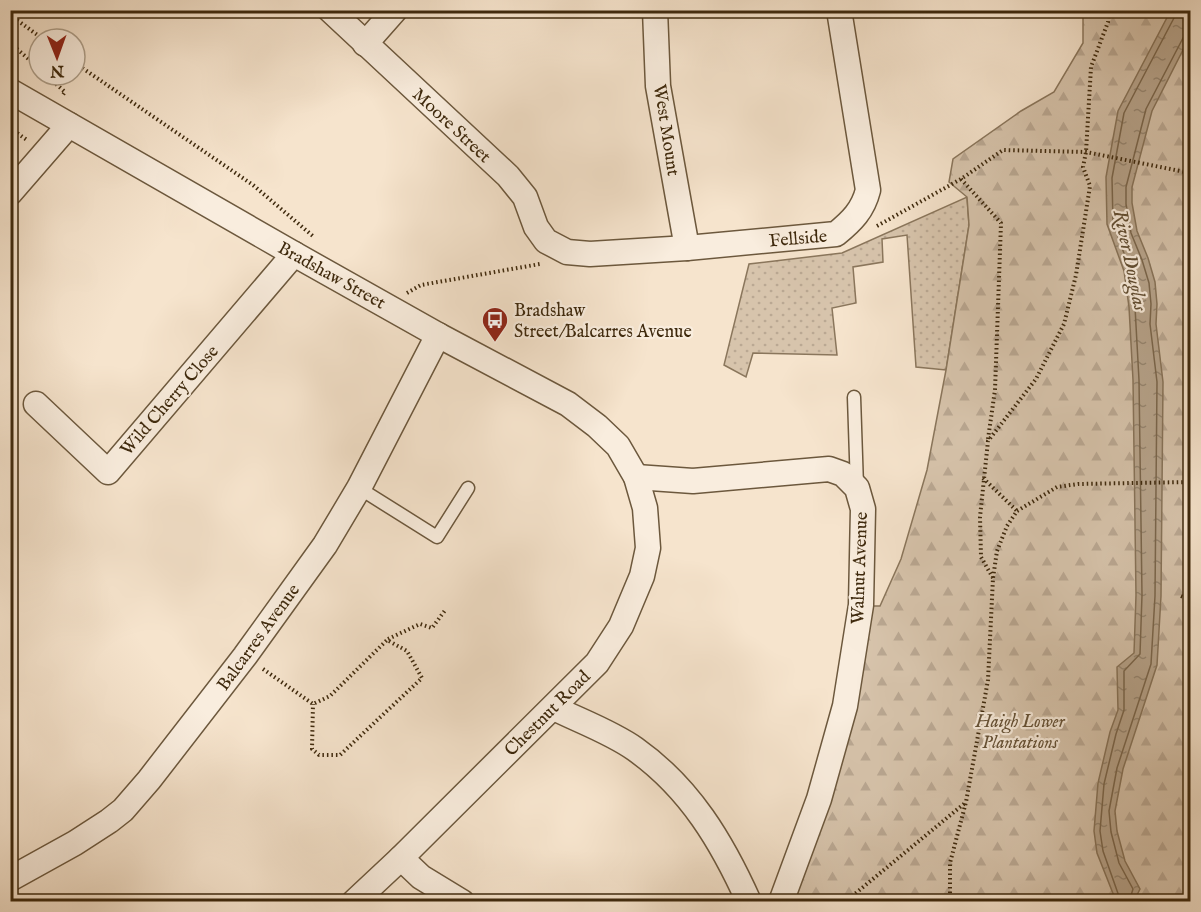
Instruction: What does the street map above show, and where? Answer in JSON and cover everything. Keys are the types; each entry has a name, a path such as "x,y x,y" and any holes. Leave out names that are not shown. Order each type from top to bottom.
{"street":[{"name":"Moore Street","path":"330,10 508,176 525,197 536,227 546,241 559,249"},
{"path":"365,44 395,10"},
{"name":"West Mount","path":"655,10 658,86 687,248"},
{"name":"Fellside","path":"559,249 590,254 687,248 836,234 853,220 864,204 868,190 839,10"},
{"name":"Bradshaw Street","path":"10,91 386,306 568,405 597,426 618,446 636,477"},
{"path":"10,193 69,125"},
{"name":"Wild Cherry Close","path":"36,404 108,472 294,254"},
{"name":"Balcarres Avenue","path":"10,879 92,833 123,810 149,780 245,656 325,545 360,488 438,335"},
{"name":"Walnut Avenue","path":"636,477 693,481 829,469 843,474 857,488 863,509 861,605 845,706 819,799 781,902"},
{"name":"Chestnut Road","path":"354,902 554,708 597,663 609,645 621,626 642,576 648,548 645,508 636,477"},
{"path":"554,708 633,748 668,775 694,804 718,839 749,902"},
{"path":"401,858 421,878 462,902"}],"lane":[{"path":"854,397 857,488"},
{"path":"360,488 437,537 468,488"}],"path":[{"path":"988,441 1036,379 1064,324 1076,275 1090,186 1083,167 1091,67 1108,22 1109,10"},
{"path":"10,15 27,27"},
{"path":"10,43 27,58"},
{"path":"87,71 253,185 328,249 321,268"},
{"path":"881,224 961,179 1003,150 1086,152 1191,173"},
{"path":"961,179 1000,224 995,390 980,518 981,557 993,578"},
{"path":"386,306 421,285 539,264 559,249"},
{"path":"983,478 1017,511"},
{"path":"950,902 950,864 966,802 988,680 993,578 997,552 1007,526 1017,511 1057,487 1078,484 1191,482"},
{"path":"1181,596 1191,600"},
{"path":"313,704 330,696 387,640 420,624 432,628 446,609"},
{"path":"313,704 312,749 319,755 340,755 422,678 407,651 387,640"},
{"path":"245,656 313,704"},
{"path":"845,902 966,802"}],"green space":[{"name":"Haigh Lower Plantations","path":"1083,11 1190,11 1190,901 788,902 868,606 880,606 901,559 927,470 946,370 969,225 967,197 949,182 953,159 1021,111 1054,92 1083,43"},
{"path":"967,197 969,225 946,370 916,367 907,235 882,239 883,262 853,267 856,303 832,308 837,355 753,353 746,377 724,365 749,264 842,253"}],"water":[{"name":"River Douglas","path":"1171,10 1190,11 1190,36 1152,111 1132,187 1132,203 1137,231 1155,282 1156,324 1163,382 1161,596 1157,665 1123,769 1115,811 1117,831 1125,861 1140,889 1134,901 1116,901 1097,853 1094,831 1098,783 1110,732 1118,710 1117,667 1134,653 1136,595 1133,380 1129,307 1124,271 1107,224 1106,177 1118,111"}],"place":[{"name":"Bradshaw Street/Balcarres Avenue","path":"495,343"}]}
